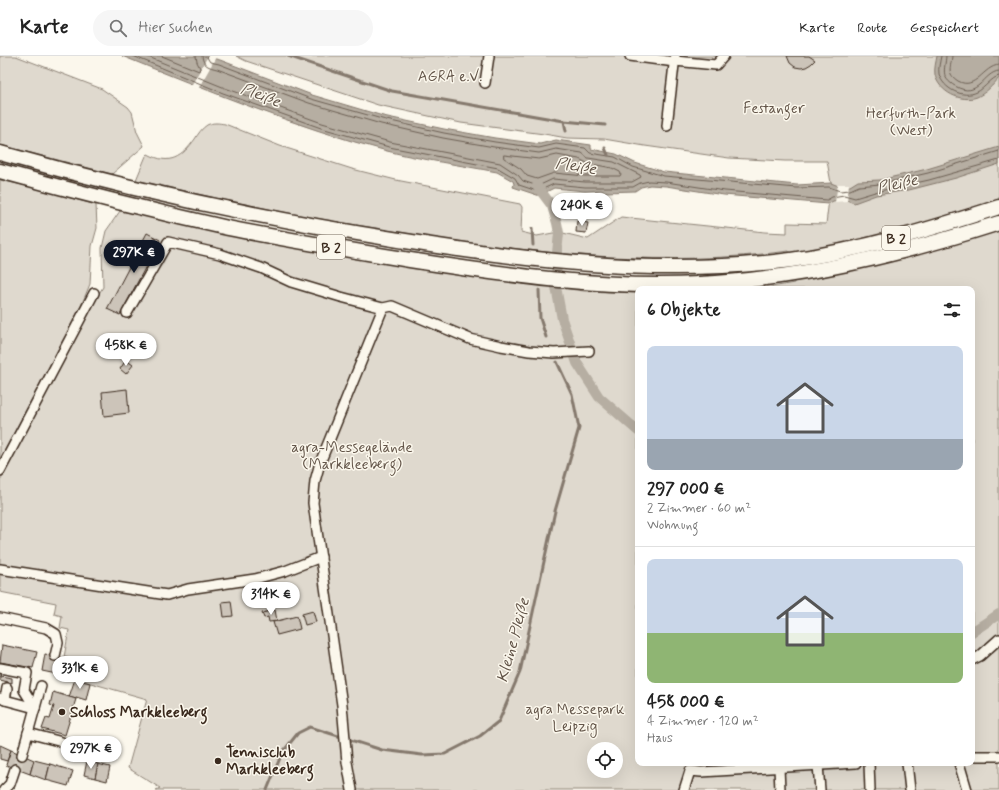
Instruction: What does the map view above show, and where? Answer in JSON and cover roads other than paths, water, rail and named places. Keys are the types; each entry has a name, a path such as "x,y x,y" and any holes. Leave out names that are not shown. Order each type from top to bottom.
{"highway":[{"name":"B 2","path":"0,153 132,188 230,210 337,230 442,247 541,260 648,267 699,267 790,260 847,250 881,242 999,207"},
{"name":"B 2","path":"0,171 124,204 229,228 335,248 442,265 575,281 614,284 698,284 748,281 883,256 999,223"}],"lane":[{"path":"485,83 489,56"},
{"path":"630,56 675,59 716,65 724,56"},
{"path":"666,126 675,59"},
{"path":"127,313 168,242 220,254 261,268 292,282 383,308 392,306 470,339 522,350 563,353 586,351"},
{"path":"0,471 94,293"},
{"path":"352,790 313,503 315,481 320,463 383,308"},
{"path":"0,569 167,595 188,589 255,579 285,571 321,557"},
{"path":"0,618 46,628 56,634 58,643 55,656"},
{"path":"975,658 980,656 999,639"},
{"path":"0,668 27,673 24,690 35,708"},
{"path":"22,755 41,686"},
{"path":"7,688 2,699 35,708"},
{"path":"28,733 62,742"},
{"path":"975,756 999,756"},
{"path":"684,790 690,767 701,772 805,766"},
{"path":"818,766 820,790"},
{"path":"869,766 870,790"},
{"path":"908,766 910,790"},
{"path":"960,766 967,790"},
{"path":"779,768 780,790"},
{"path":"4,790 10,784 15,769"}],"water":[{"name":"Pleiße","path":"122,56 203,56 220,60 312,95 383,116 495,138 540,144 556,140 591,145 591,149 616,154 635,163 664,172 797,185 831,183 841,187 850,186 858,181 880,180 927,169 999,147 999,164 956,178 909,190 876,195 854,203 844,199 833,201 828,204 724,195 650,185 641,187 635,191 606,192 601,190 585,191 554,188 546,192 547,194 542,198 513,187 513,181 497,172 387,151 319,131 253,108"},
{"path":"937,56 999,56 999,78 992,86 977,97 964,98 952,95 937,81 935,75 935,65"}],"waterway":[{"path":"288,56 392,91 564,121 566,131"},
{"path":"564,121 605,125"},
{"path":"605,148 608,155"},
{"path":"537,186 552,206 557,223 559,233 556,287 562,319 577,363 599,397 635,428"},
{"name":"Kleine Pleiße","path":"532,229 533,245"},
{"name":"Kleine Pleiße","path":"539,290 540,318 546,337"},
{"name":"Kleine Pleiße","path":"267,790 282,753 298,733 310,727 382,750 422,755 445,754 480,736 499,721 520,672 555,511 579,428 572,394 557,362"},
{"path":"975,630 999,614"}],"tunnel":[{"path":"15,769 22,755"}],"place":[{"name":"Schloss Markkleeberg","path":"62,712"},
{"name":"Tennisclub Markkleeberg","path":"218,761"}],"park label":[{"name":"AGRA e.V.","path":"450,76"},
{"name":"Festanger","path":"774,108"},
{"name":"Herfurth-Park (West)","path":"911,122"},
{"name":"agra-Messegelände (Markkleeberg)","path":"352,456"},
{"name":"agra Messepark Leipzig","path":"575,718"}]}
